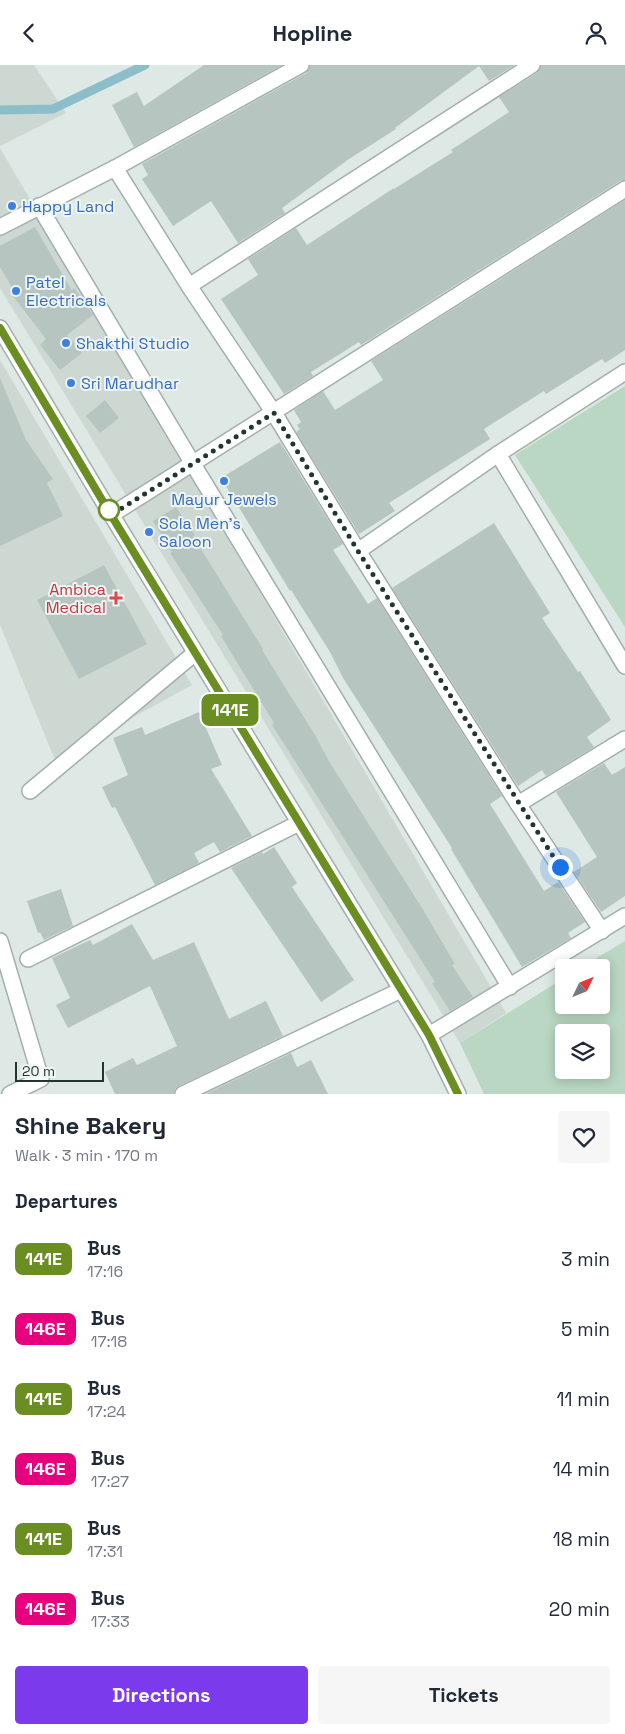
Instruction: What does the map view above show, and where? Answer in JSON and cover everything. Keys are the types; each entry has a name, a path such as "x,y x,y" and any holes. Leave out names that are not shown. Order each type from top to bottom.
{"street":[{"path":"0,227 39,205 115,168 301,65"},
{"path":"189,286 532,65"},
{"path":"115,168 189,286 274,413 358,551 518,803 602,931"},
{"path":"111,515 625,189"},
{"path":"39,205 193,464 510,987"},
{"path":"0,328 111,515 429,1035 458,1094"},
{"path":"358,551 498,454 625,372"},
{"path":"498,454 625,666"},
{"path":"30,791 196,653"},
{"path":"518,803 625,739"},
{"path":"28,959 299,823"},
{"path":"429,1035 625,917"},
{"path":"0,941 41,1079 13,1093"},
{"path":"183,1094 401,989"}],"shaded area":[{"path":"0,65 34,65 66,113 0,146"},
{"path":"0,148 506,1013 460,1043 0,288"},
{"path":"0,360 192,685 55,760 0,625"}],"green space":[{"path":"625,386 625,627 515,455"},
{"path":"625,941 625,1094 484,1094 460,1043 555,984 555,1014 610,1014 610,959 595,959"}],"building":[{"path":"204,65 282,65 134,147 112,105 137,92 144,106"},
{"path":"310,65 515,65 489,81 479,66 396,129 349,159 282,208 285,213 238,243 211,201 173,226 142,179 148,175 142,164 306,73"},
{"path":"541,65 625,65 625,180 620,181 361,345 359,342 311,372 313,376 284,394 221,299 258,275 248,259 296,228 307,245 453,152 451,150 509,112 499,97 537,73"},
{"path":"625,200 625,350 605,363 602,359 546,394 544,391 484,429 490,439 389,503 395,511 359,534 296,432 300,429 297,425 301,422 294,410 323,391 335,410 383,380 371,361"},
{"path":"35,227 72,291 74,288 93,315 67,335 82,353 60,370 40,345 46,339 9,291 12,288 0,267 0,246"},
{"path":"0,378 26,440 53,479 47,483 63,516 0,546"},
{"path":"105,400 119,418 100,433 86,416"},
{"path":"280,442 343,544 333,550 368,604 377,598 502,796 490,804 544,891 558,882 585,922 568,933 571,938 522,967 452,848 343,678 330,652 290,591 221,478"},
{"path":"176,507 195,535 193,536 315,735 330,763 422,908 455,964 452,965 473,997 450,1011 432,983 435,982 272,725 274,723 221,636 223,635 170,553 172,552 153,521"},
{"path":"494,523 550,613 542,618 578,672 580,671 611,720 587,737 594,747 546,776 542,770 518,786 392,588"},
{"path":"104,565 147,644 79,679 37,600"},
{"path":"199,712 222,765 211,769 252,836 220,852 214,842 194,853 199,863 155,885 115,807 112,808 102,787 128,775 113,738 142,727 145,735"},
{"path":"604,763 612,775 625,767 625,896 601,912 574,872 597,857 556,792"},
{"path":"274,847 297,883 292,887 354,980 321,1002 231,868"},
{"path":"61,889 73,926 44,940 40,932 38,933 27,901"},
{"path":"132,924 153,960 194,942 229,1019 266,1001 283,1036 179,1086 175,1089 174,1094 115,1094 105,1072 133,1058 137,1065 177,1046 150,986 68,1028 56,1005 70,998 52,958 90,940 93,945"},
{"path":"291,1053 297,1067 311,1060 328,1094 205,1094"}],"waterway":[{"path":"0,110 53,109 145,65"}],"bus line":[{"name":"141E","path":"0,328 111,515 429,1035 458,1094"}],"place":[{"name":"Happy Land","path":"12,206"},
{"name":"Patel Electricals","path":"16,291"},
{"name":"Shakthi Studio","path":"66,343"},
{"name":"Sri Marudhar","path":"71,383"},
{"name":"Mayur Jewels","path":"224,481"},
{"name":"Sola Men’s Saloon","path":"149,532"},
{"name":"Ambica Medical","path":"116,598"}],"route":[{"path":"109,510 111,515 274,413 358,551 507,787 560,867"}]}
